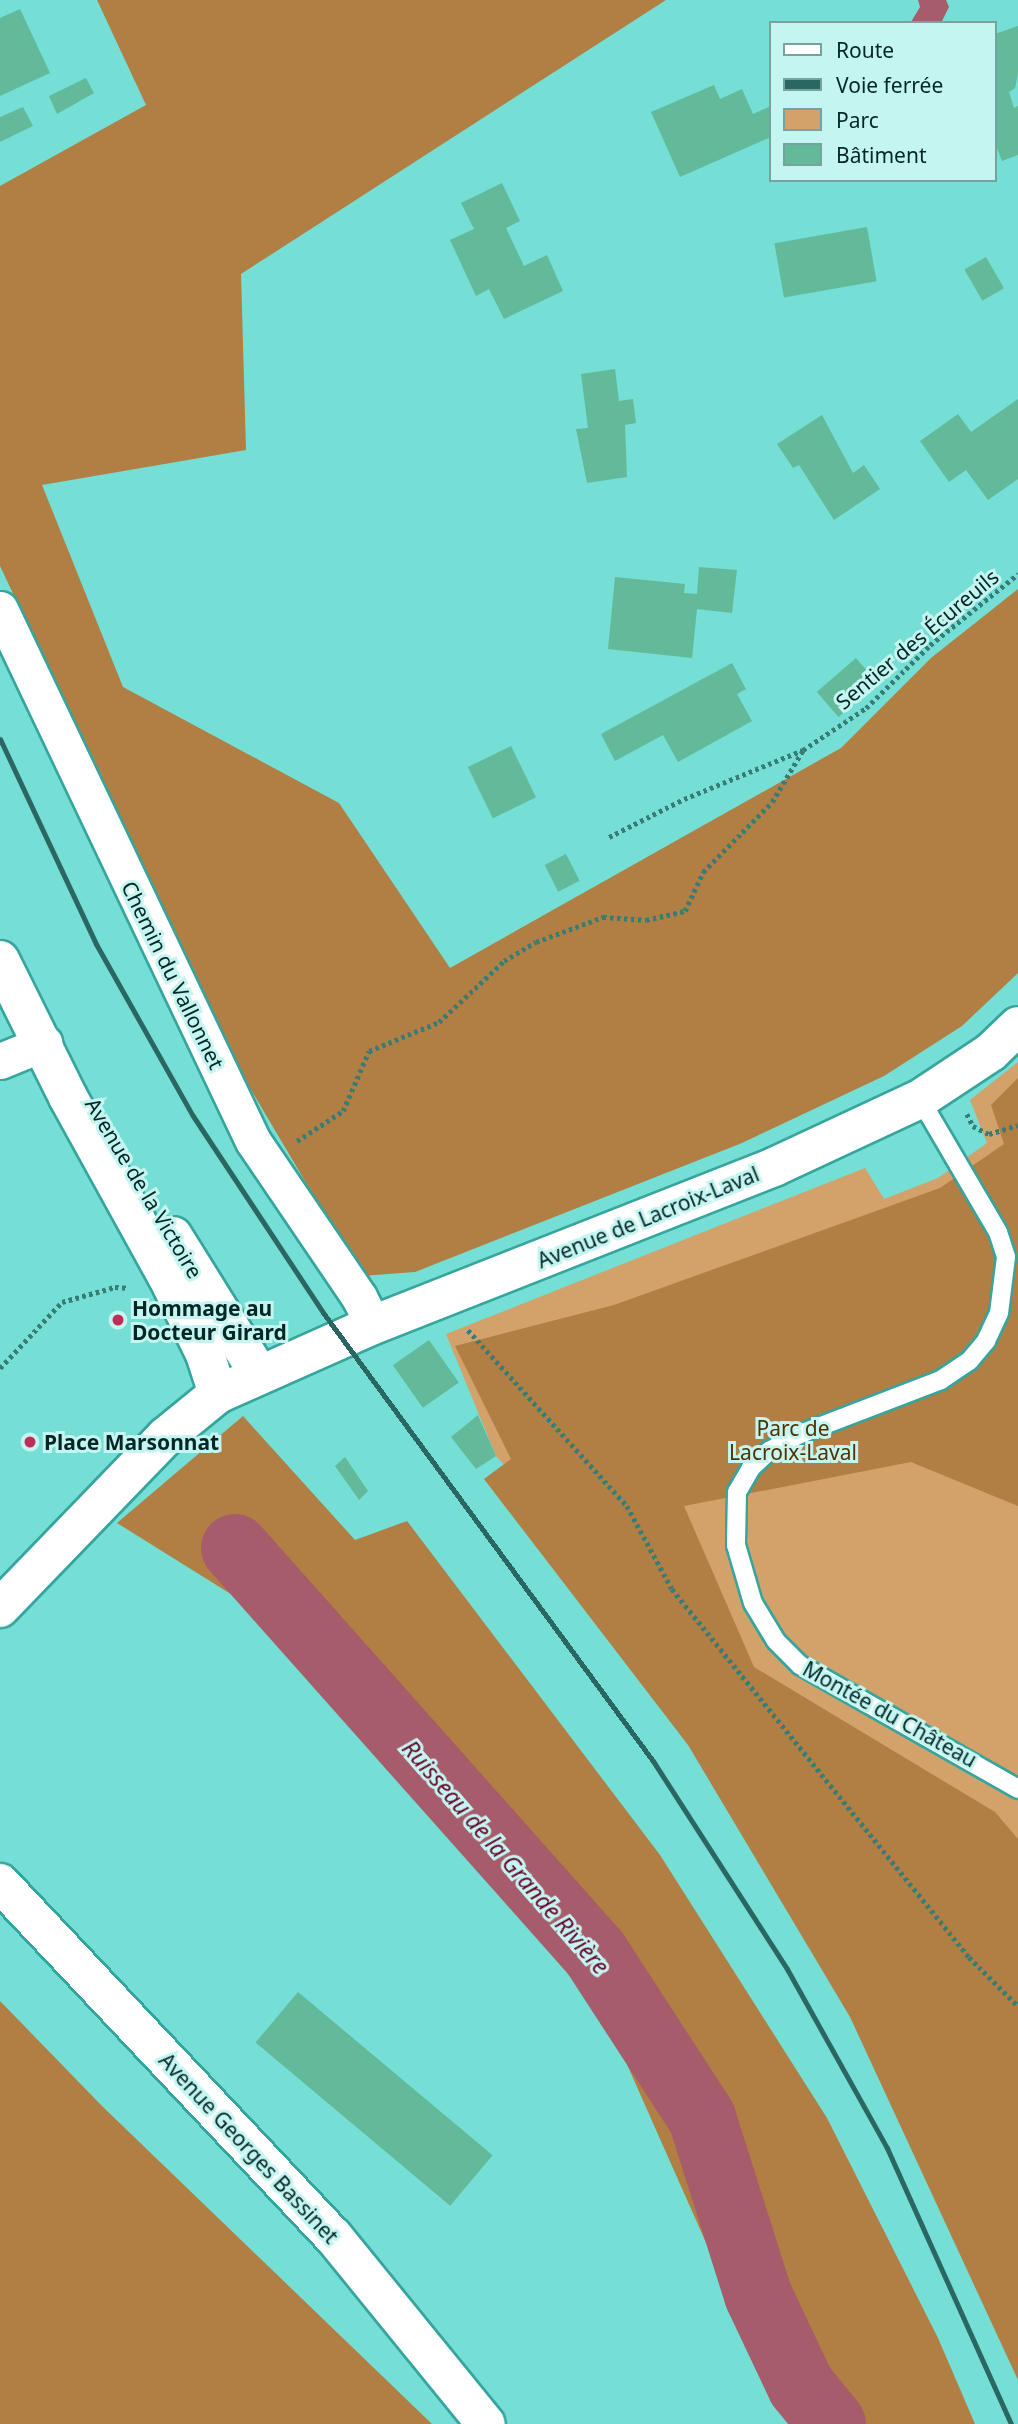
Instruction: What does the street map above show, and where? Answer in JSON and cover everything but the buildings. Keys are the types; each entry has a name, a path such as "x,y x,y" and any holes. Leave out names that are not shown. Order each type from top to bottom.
{"street":[{"name":"Chemin du Vallonnet","path":"0,608 76,775 267,1162 359,1297 373,1325"},
{"name":"Avenue de la Victoire","path":"0,960 44,1042 68,1097 167,1276 205,1354 218,1394"},
{"name":"Avenue de Lacroix-Laval","path":"0,1608 164,1437 218,1394 373,1325 774,1167 920,1099 991,1052 1018,1026"},
{"name":"Avenue de la Victoire","path":"44,1042 85,1091 259,1374"},
{"path":"0,1061 44,1042"},
{"name":"Avenue Georges Bassinet","path":"0,1883 333,2236 486,2424"}],"lane":[{"name":"Montée du Château","path":"920,1099 998,1232 1006,1256 999,1313 986,1341 969,1362 941,1380 800,1434 768,1451 751,1468 737,1492 736,1545 752,1603 776,1641 800,1665 1018,1789"}],"path":[{"name":"Sentier des Écureuils","path":"267,1162 343,1111 369,1051 439,1022 505,961 536,942 603,917 646,919 685,911 703,872 772,803 803,750 866,708 940,636 1018,575"},
{"path":"609,837 684,799 803,750"},
{"path":"967,1114 973,1126 989,1134 1018,1125"},
{"path":"0,1368 62,1303 115,1287 137,1289"},
{"path":"461,1321 628,1506 672,1589 969,1957 1018,2006"}],"green space":[{"path":"97,0 666,0 241,274 246,450 42,485 123,687 339,803 450,968 841,748 931,658 1018,589 1018,973 962,1026 884,1076 742,1143 415,1272 361,1276 237,1066 0,566 0,186 146,105"},
{"name":"Parc de Lacroix-Laval","path":"1018,1062 1018,2344 722,1693 496,1456 446,1334 865,1168 884,1199 938,1178 987,1143 970,1100"},
{"name":"Parc de Lacroix-Laval","path":"1018,1078 1018,1506 911,1462 684,1506 754,1667 995,1812 1018,1839 1018,2380 850,2017 688,1745 484,1479 511,1459 455,1346 614,1305 940,1188 1004,1144 991,1105"},
{"path":"243,1416 355,1540 407,1521 660,1855 827,2118 938,2338 975,2424 849,2424 731,2299 574,1945 295,1634 117,1523"},
{"path":"0,2001 102,2106 432,2424 0,2424"}],"shaded area":[{"path":"918,0 946,0 949,7 942,21 912,21 920,7"}],"waterway":[{"name":"Ruisseau de la Grande Rivière","path":"235,1548 595,1953 702,2118 758,2295 801,2386 832,2424"}],"railway":[{"path":"0,739 96,944 193,1116 324,1314 653,1761 787,1969 887,2148 1011,2424"}],"place":[{"name":"Hommage au Docteur Girard","path":"118,1320"},
{"name":"Place Marsonnat","path":"30,1442"}]}
